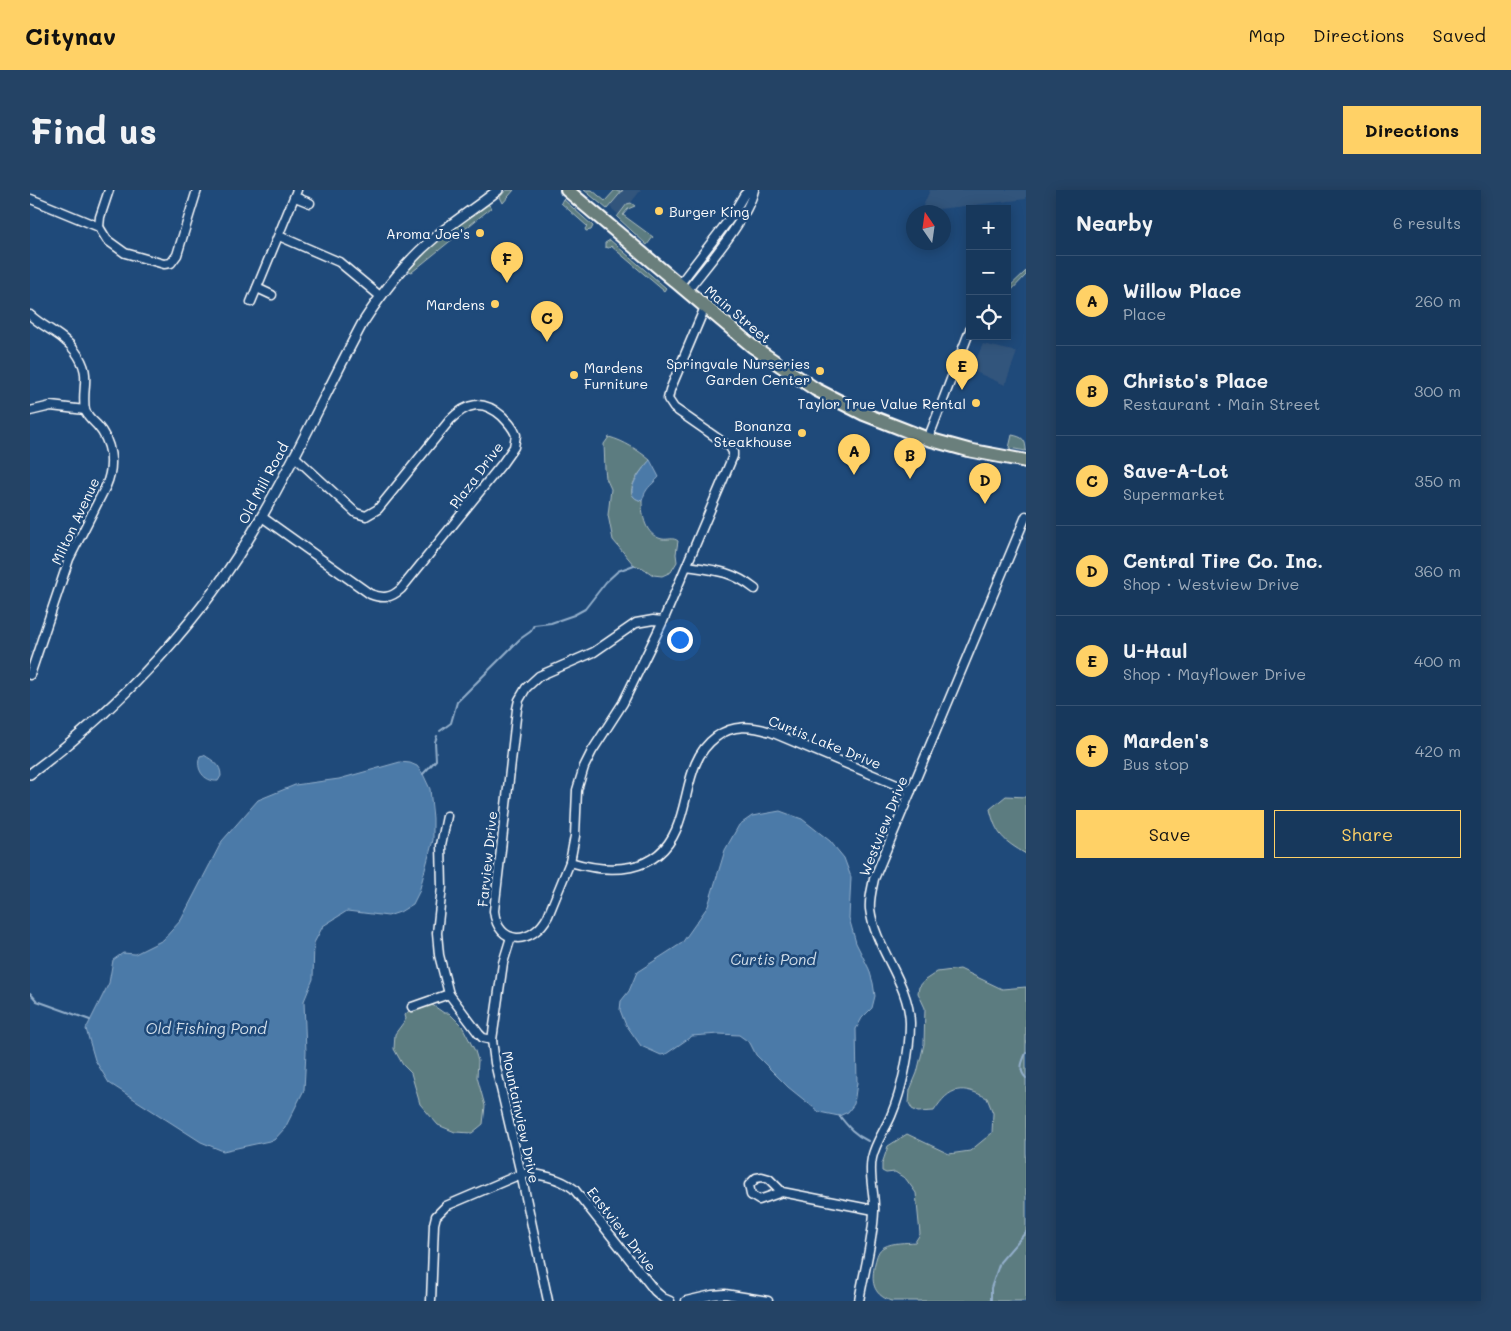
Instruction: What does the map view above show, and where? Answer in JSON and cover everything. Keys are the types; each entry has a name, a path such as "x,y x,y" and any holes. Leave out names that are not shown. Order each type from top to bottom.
{"highway":[{"name":"Main Street","path":"567,190 759,351 815,389 864,414 928,439 968,450 1026,461"}],"street":[{"path":"35,190 31,201 99,227"},
{"path":"109,190 100,217 99,227 107,240 125,253 158,262 171,262 177,255 197,190"},
{"name":"Old Mill Road","path":"30,774 120,699 153,664 199,609 231,566 262,517 358,332 380,296 398,274 430,242 498,190"},
{"path":"683,288 749,190"},
{"path":"683,288 738,223 752,199 754,190"},
{"path":"251,302 296,193 310,203"},
{"path":"279,236 339,262 380,296"},
{"path":"257,288 272,295"},
{"path":"511,937 523,938 535,933 540,930 548,916 570,862 575,836 577,790 584,767 623,702 663,622 733,453 730,447 674,408 668,399 670,390 706,307"},
{"path":"30,315 65,340 78,354 85,373 86,410 51,406 30,412"},
{"path":"928,439 966,340"},
{"name":"Plaza Drive","path":"262,517 370,594 378,597 389,597 401,589 502,464 514,447 516,435 507,422 493,409 477,405 464,408 450,420 378,509 366,516 356,513 294,456"},
{"name":"Milton Avenue","path":"30,675 69,559 106,486 110,474 110,454 107,440 86,410"},
{"name":"Westview Drive","path":"859,1301 871,1241 874,1210 872,1159 894,1109 910,1037 910,1020 903,993 873,920 870,898 874,879 1026,516"},
{"path":"687,566 729,573 742,579 755,589"},
{"name":"Farview Drive","path":"511,937 500,929 495,919 494,911 517,709 520,698 526,688 539,676 594,652 636,623 653,620 663,622"},
{"name":"Curtis Lake Drive","path":"570,862 596,869 620,870 639,865 655,857 670,842 676,830 693,770 700,754 713,739 733,728 752,728 771,732 911,791"},
{"path":"447,816 441,845 442,887 437,934 440,965 449,994 479,1034 483,1038 492,1040"},
{"name":"Mountainview Drive","path":"511,937 503,963 492,1040 494,1063 521,1174 548,1301"},
{"path":"412,1007 449,994"},
{"name":"Eastview Drive","path":"521,1174 528,1173 555,1178 574,1189 655,1291 670,1301"},
{"path":"431,1301 434,1224 438,1213 449,1204 521,1174"},
{"path":"782,1192 874,1210"},
{"path":"686,1301 712,1294 725,1294 768,1301"}],"shaded area":[{"path":"623,190 641,190 620,216 610,207"},
{"path":"930,190 1026,190 1026,199 951,208 951,205 924,205"},
{"path":"983,344 1017,352 1005,385 971,370"}],"green space":[{"path":"506,190 514,190 503,203 500,197"},
{"path":"584,190 592,190 605,201 615,190 619,192 623,190 607,209"},
{"path":"563,199 593,226 591,230 586,231 587,226 561,203"},
{"path":"631,203 635,206 628,209 623,215 653,237 647,245 617,217 627,204"},
{"path":"486,204 491,208 412,272 409,271 410,266 434,243"},
{"path":"610,240 666,288 664,291 611,246 609,248 605,247 605,243"},
{"path":"1026,271 1026,275 1011,291 1011,285"},
{"path":"1012,435 1023,440 1026,451 1009,448"},
{"path":"609,437 631,446 650,460 636,478 632,493 635,498 642,501 644,519 648,529 656,537 678,541 677,562 671,572 662,576 653,575 643,568 634,565 613,540 608,515 611,489 606,478 604,444"},
{"path":"1006,796 1026,797 1026,854 1002,836 992,818 990,809"},
{"path":"960,969 1002,989 1026,987 1026,1301 891,1301 880,1295 874,1286 873,1276 878,1254 882,1248 888,1245 915,1242 920,1234 916,1193 906,1179 895,1172 886,1173 882,1171 882,1164 888,1146 907,1134 949,1154 970,1151 992,1133 993,1113 987,1098 970,1091 957,1090 951,1092 934,1111 918,1112 912,1109 909,1103 910,1090 917,1073 924,1044 925,1008 918,993 919,987 925,980 937,972"},
{"path":"431,1004 444,1013 449,1013 462,1026 475,1051 478,1061 477,1077 485,1106 483,1124 472,1133 455,1132 438,1125 420,1104 411,1073 403,1065 394,1049 395,1034 406,1019 405,1015 407,1012 420,1006"}],"water":[{"path":"650,460 659,477 647,490 642,501 634,497 632,488"},
{"path":"204,755 220,768 221,776 218,781 213,781 202,774 199,761 200,756"},
{"name":"Old Fishing Pond","path":"400,762 417,766 430,789 433,840 419,892 413,904 400,912 388,916 347,911 323,926 314,943 313,979 304,1001 306,1052 304,1090 285,1128 274,1140 223,1151 201,1142 109,1083 95,1060 86,1029 109,983 113,960 123,953 135,954 163,940 181,920 222,841 258,800 295,785 339,779"},
{"name":"Curtis Pond","path":"780,811 802,819 830,841 844,858 851,877 849,918 856,943 869,969 873,983 875,996 872,1008 862,1018 856,1029 857,1083 854,1104 848,1112 839,1116 819,1112 788,1087 756,1055 750,1043 739,1035 692,1036 666,1054 661,1055 641,1046 625,1023 620,1010 621,1001 629,991 637,972 682,943 708,906 725,850 739,825 752,816"}],"waterway":[{"path":"440,731 451,723 457,702 520,639 530,632 534,625 551,623 585,609 606,582 618,571 634,565"},
{"path":"423,774 436,760 435,742 437,736"},
{"path":"30,993 37,1001 90,1020"},
{"path":"1026,1053 1021,1069 1026,1078"},
{"path":"839,1115 852,1130 868,1141"},
{"path":"991,1301 991,1288 1000,1262 1026,1232"}],"place":[{"name":"Burger King","path":"659,211"},
{"name":"Aroma Joe's","path":"480,233"},
{"name":"Marden's","path":"507,283"},
{"name":"Mardens","path":"495,304"},
{"name":"Save-A-Lot","path":"547,342"},
{"name":"Springvale Nurseries Garden Center","path":"820,371"},
{"name":"Mardens Furniture","path":"574,375"},
{"name":"U-Haul","path":"962,390"},
{"name":"Taylor True Value Rental","path":"976,403"},
{"name":"Bonanza Steakhouse","path":"802,433"},
{"name":"Willow Place","path":"854,475"},
{"name":"Christo's Place","path":"910,479"},
{"name":"Central Tire Co. Inc.","path":"985,504"}]}
